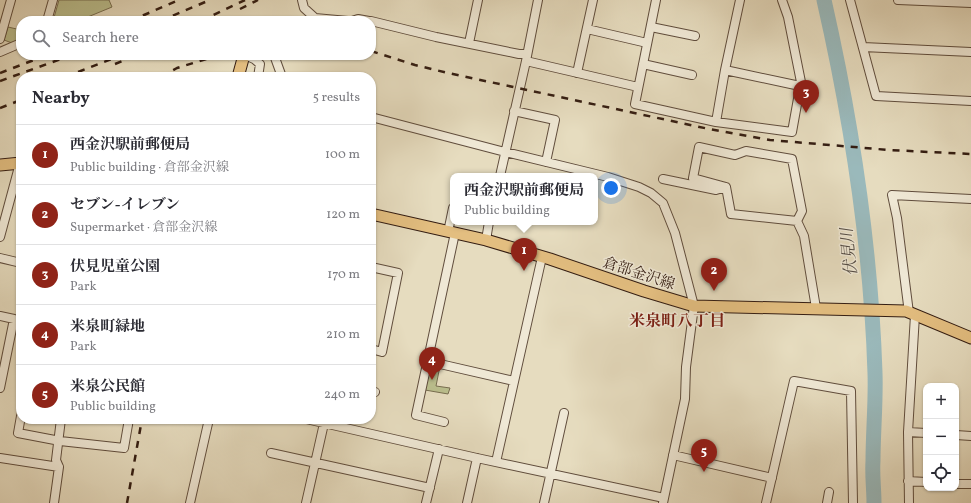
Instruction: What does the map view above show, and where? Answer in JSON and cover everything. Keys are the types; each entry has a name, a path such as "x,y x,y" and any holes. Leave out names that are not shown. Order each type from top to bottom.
{"main road":[{"path":"239,72 243,60"},
{"path":"0,164 16,163"},
{"name":"倉部金沢線","path":"376,217 486,240 694,306 816,308 910,313"},
{"path":"910,313 971,338"}],"street":[{"path":"0,39 11,0"},
{"path":"48,16 53,0"},
{"path":"302,0 304,8 311,16"},
{"path":"469,43 478,0"},
{"path":"501,173 538,0"},
{"path":"577,73 593,0"},
{"path":"656,0 635,104 716,122 792,132 801,82 788,17 782,0"},
{"path":"716,122 740,0"},
{"path":"850,0 876,96 971,101"},
{"path":"898,0 971,3"},
{"path":"376,22 436,37 519,54 577,73 638,87"},
{"path":"651,27 695,36"},
{"path":"587,29 647,43"},
{"path":"0,52 16,45"},
{"path":"863,47 971,52"},
{"path":"255,60 260,64 259,72"},
{"path":"276,60 280,72"},
{"path":"643,64 692,75"},
{"path":"726,70 800,86"},
{"path":"514,111 555,120 546,162"},
{"path":"376,118 589,173"},
{"path":"726,187 693,178 699,147 735,155 746,151 792,159 802,211 797,221"},
{"path":"336,424 477,458 664,500 685,399 686,367 694,306 675,233 663,203 659,198 639,187 598,175"},
{"path":"0,237 16,178"},
{"path":"663,179 716,190 726,187"},
{"path":"726,187 731,214 797,221"},
{"path":"909,503 908,432 910,313 897,218 892,195 971,199"},
{"path":"797,221 804,236 816,308"},
{"path":"444,422 416,415 452,225"},
{"path":"486,240 489,225"},
{"path":"496,462 542,257"},
{"path":"0,258 16,262"},
{"path":"376,268 398,273 382,352 376,350"},
{"path":"0,316 14,319 0,388"},
{"path":"427,360 514,381"},
{"path":"766,503 794,381 851,391 853,503"},
{"path":"544,503 564,413"},
{"path":"20,424 18,433 124,448 128,424"},
{"path":"54,503 59,467 56,460 60,440 61,424"},
{"path":"190,503 208,424"},
{"path":"306,503 323,424"},
{"path":"908,432 923,433"},
{"path":"959,435 971,436"},
{"path":"426,503 439,449"},
{"path":"272,453 430,488"},
{"path":"673,455 772,478"},
{"path":"0,458 59,467"},
{"path":"467,503 477,458"},
{"path":"908,481 923,482"},
{"path":"959,484 971,484"},
{"path":"827,503 829,492"}],"green space":[{"path":"59,0 109,0 112,7 90,16 54,16"},
{"path":"8,27 16,29 16,41 12,43 4,40"},
{"path":"433,364 440,366 436,386 450,388 448,394 425,390 430,367"}],"waterway":[{"name":"伏見川","path":"824,0 851,139 869,279 875,373 873,466 874,503"}],"railway":[{"path":"142,16 179,0"},
{"path":"172,16 210,0"},
{"path":"211,16 245,0"},
{"path":"240,9 258,0"},
{"path":"376,53 415,65 448,73 709,129 770,140 889,150 971,154"},
{"path":"0,73 34,60"},
{"path":"25,72 58,60"},
{"path":"78,72 109,60"},
{"path":"115,64 125,60"},
{"path":"170,72 177,68 203,60"},
{"path":"0,81 16,75"},
{"path":"0,108 16,102"},
{"path":"127,503 141,424"}],"place":[{"name":"伏見児童公園","path":"806,113"},
{"name":"西金沢駅前郵便局","path":"524,271"},
{"name":"セブン-イレブン","path":"714,291"},
{"name":"米泉町緑地","path":"432,380"},
{"name":"米泉公民館","path":"704,472"}],"district":[{"name":"米泉町八丁目","path":"677,320"}]}
